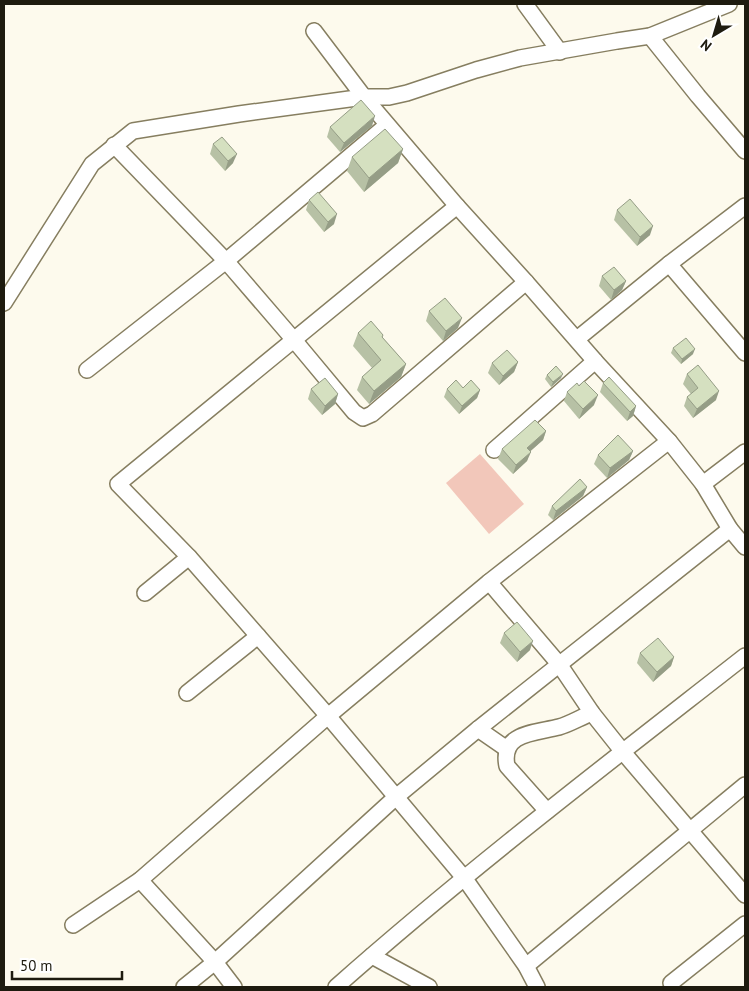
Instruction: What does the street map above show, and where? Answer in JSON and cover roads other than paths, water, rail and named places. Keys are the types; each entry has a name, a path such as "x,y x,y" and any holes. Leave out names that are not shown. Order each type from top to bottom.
{"street":[{"path":"525,4 560,52"},
{"path":"4,303 92,164 133,131 364,97 389,97 520,58 650,36 729,4"},
{"path":"314,31 364,97 457,206 669,441 703,484 730,529 745,548"},
{"path":"650,36 698,96 745,150"},
{"path":"87,370 226,261 387,125"},
{"path":"114,145 226,261 354,412 363,418 372,414 526,282"},
{"path":"457,206 118,484 189,557 396,797 464,879 526,966 537,987"},
{"path":"577,339 669,264 745,206"},
{"path":"669,264 745,353"},
{"path":"494,450 595,361"},
{"path":"73,925 140,880 328,716 489,582 669,441"},
{"path":"703,484 745,452"},
{"path":"184,987 215,962 396,797 559,664 730,529"},
{"path":"145,593 189,557"},
{"path":"489,582 559,664 592,714 623,752 691,829 745,895"},
{"path":"187,693 258,636"},
{"path":"336,987 547,811 745,656"},
{"path":"547,811 507,766 505,757 507,749 515,739 528,733 559,727 592,714"},
{"path":"478,729 507,749"},
{"path":"526,966 745,785"},
{"path":"140,880 215,962 234,987"},
{"path":"671,983 745,924"},
{"path":"372,956 429,987"}]}
